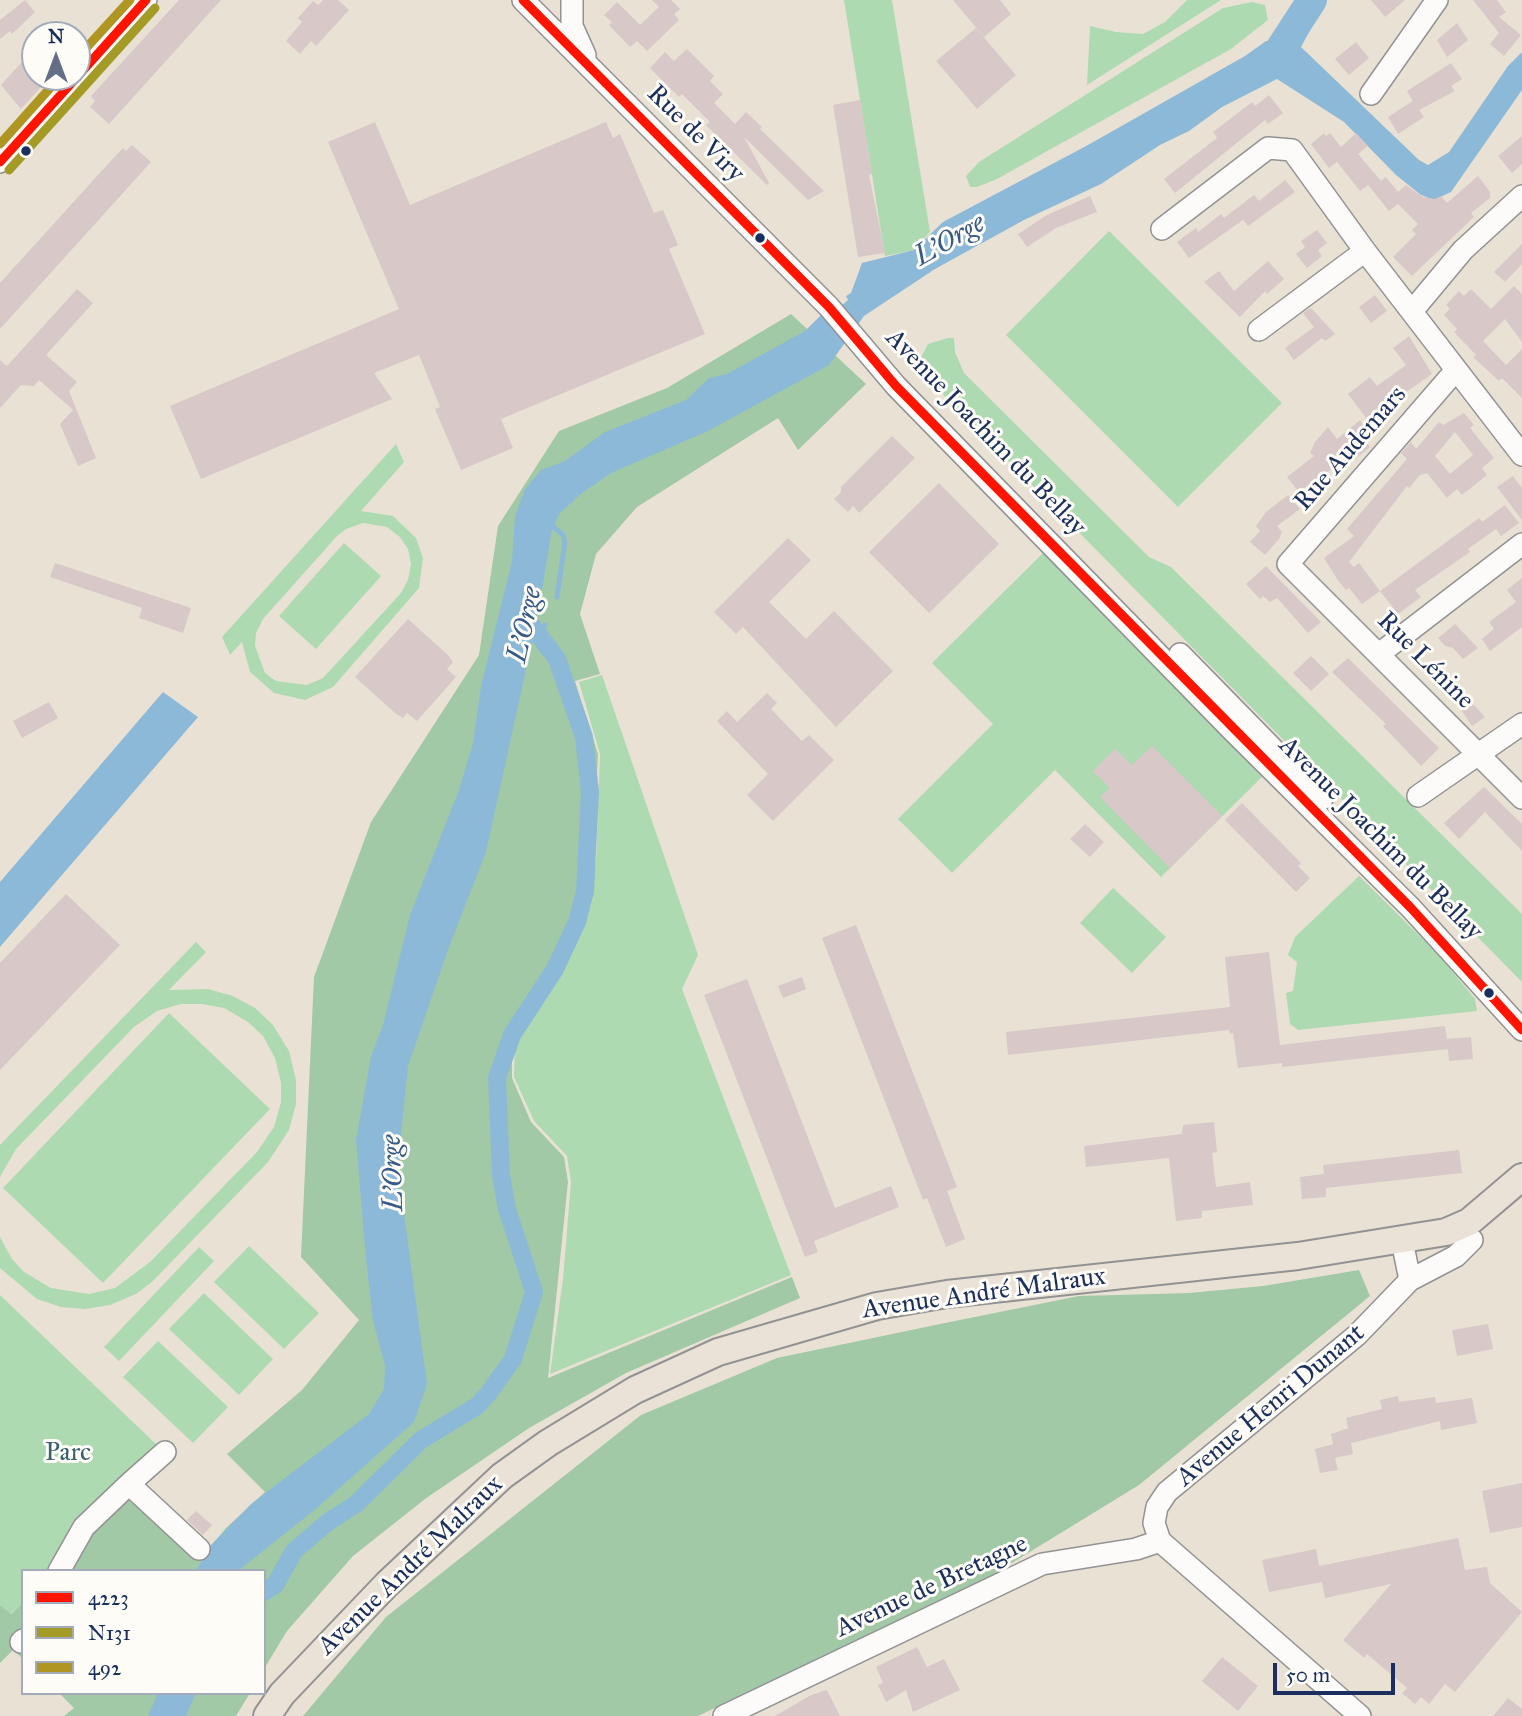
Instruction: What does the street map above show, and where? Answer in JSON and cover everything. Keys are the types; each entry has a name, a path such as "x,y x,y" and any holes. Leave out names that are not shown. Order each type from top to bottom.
{"main road":[{"path":"1406,1259 1446,1232 1469,1222 1522,1177"},
{"path":"1406,1259 1472,1240 1522,1201"},
{"name":"Avenue André Malraux","path":"267,1716 282,1694 378,1593 454,1518 502,1476 548,1443 635,1390 718,1352 877,1306 947,1294 1336,1250 1406,1259"}],"street":[{"path":"0,162 146,0"},
{"name":"Rue de Viry","path":"523,0 859,340"},
{"path":"572,0 572,26 589,67"},
{"path":"1371,94 1437,0"},
{"path":"1162,229 1268,148 1292,150 1365,251 1522,455"},
{"path":"1413,310 1464,250 1522,196"},
{"path":"1259,330 1365,251"},
{"name":"Avenue Joachim du Bellay","path":"859,340 905,376 1439,918 1522,1008"},
{"name":"Avenue Joachim du Bellay","path":"859,340 895,386 1231,729 1412,908 1522,1030"},
{"name":"Rue Audemars","path":"1288,564 1456,370"},
{"path":"1379,654 1522,544"},
{"name":"Rue Lénine","path":"1288,564 1522,798"},
{"path":"1418,796 1522,724"},
{"name":"Avenue Henri Dunant","path":"1160,1541 1154,1523 1157,1507 1167,1492 1357,1335 1406,1259"},
{"path":"60,1569 85,1527 165,1452"},
{"path":"130,1484 199,1549"},
{"path":"1160,1541 1360,1716"},
{"name":"Avenue de Bretagne","path":"724,1716 1042,1564 1136,1549 1160,1541"}],"green space":[{"path":"844,0 892,0 930,232 914,250 885,256"},
{"path":"1187,0 1221,0 1087,85 1090,26 1143,34 1165,22"},
{"path":"1252,2 1265,5 1268,20 1231,49 997,179 970,187 966,176 979,162 1223,8"},
{"path":"1109,231 1282,403 1178,507 1006,335"},
{"path":"791,314 866,384 798,450 778,418 637,507 596,554 580,614 600,674 575,681 598,754 593,861 579,923 562,964 512,1039 512,1078 531,1122 564,1157 568,1182 548,1378 792,1277 800,1298 626,1373 529,1428 425,1499 353,1556 287,1631 266,1666 266,1569 57,1569 123,1496 201,1558 226,1528 265,1492 227,1454 302,1390 359,1320 301,1257 314,977 371,822 479,655 498,526 559,431 667,388"},
{"path":"954,338 955,352 964,373 1149,557 1171,567 1522,914 1522,982 916,367 928,344"},
{"path":"396,444 404,462 361,511 393,516 416,538 423,558 419,588 333,687 305,700 274,693 250,672 242,642 230,655 222,637","holes":["363,523 387,527 400,537 408,549 411,564 408,580 401,593 323,678 307,685 276,681 265,673 255,646 256,633 263,619 346,529"]},
{"path":"344,543 381,576 316,649 279,616"},
{"path":"1043,553 1263,776 1161,877 1055,770 952,873 898,819 993,724 932,663"},
{"path":"602,675 698,955 682,989 791,1275 550,1374 563,1279 571,1182 567,1156 534,1121 514,1077 515,1039 563,966 581,924 596,861 600,754 579,682"},
{"path":"1359,876 1437,953 1475,999 1477,1011 1298,1030 1290,1024 1286,993 1293,991 1297,962 1288,955 1295,937"},
{"path":"1113,888 1166,937 1132,973 1080,923"},
{"path":"196,942 206,952 169,990 208,989 233,996 255,1008 273,1025 289,1051 296,1080 296,1104 289,1130 268,1162 152,1282 136,1294 110,1305 85,1309 61,1307 37,1299 0,1268 0,1237 12,1259 24,1272 51,1288 89,1294 115,1288 150,1262 257,1152 274,1127 281,1102 281,1083 275,1058 263,1036 248,1022 224,1008 181,1004 157,1011 134,1027 16,1149 0,1177 0,1145"},
{"path":"169,1013 270,1109 103,1283 3,1188"},
{"path":"249,1246 319,1313 284,1349 214,1282"},
{"path":"199,1247 214,1261 119,1361 104,1347"},
{"path":"1359,1270 1370,1296 1139,1485 984,1580 698,1716 303,1716 386,1617 641,1415 777,1358 945,1323 1079,1296 1189,1293 1263,1286"},
{"path":"204,1293 273,1359 239,1395 169,1329"},
{"name":"Parc","path":"0,1295 157,1445 57,1569 21,1569 21,1604 10,1614 0,1605"},
{"path":"158,1341 228,1407 193,1443 123,1377"},
{"path":"21,1604 21,1657 13,1650 0,1663 0,1605 11,1614"},
{"path":"61,1695 249,1695 236,1716 64,1716 74,1708"}],"water":[{"name":"L'Orge","path":"1299,0 1326,0 1301,47 1419,160 1428,165 1449,152 1508,66 1522,52 1522,90 1451,192 1434,200 1421,195 1396,175 1344,122 1277,79 1222,107 1189,131 1160,145 1101,184 1024,220 935,269 864,316 829,365 706,432 611,473 582,493 560,513 552,529 538,615 486,852 449,947 408,1066 400,1144 400,1184 427,1384 414,1422 317,1508 241,1569 197,1569 210,1546 251,1504 369,1414 384,1389 385,1365 373,1321 356,1140 371,1056 383,1025 410,915 459,790 473,743 481,686 512,561 515,516 525,489 541,470 565,461 605,432 686,400 709,378 727,374 805,331 829,307 834,312 848,300 846,296 851,293 862,263 914,250 943,222 1088,145 1245,56 1266,41 1292,41 1304,19"},
{"path":"163,692 198,717 0,947 0,882"},
{"path":"157,1695 195,1695 186,1716 148,1716"}],"building":[{"path":"25,0 35,12 26,21 21,21 21,25 12,34 10,31 0,39 0,20"},
{"path":"179,0 221,0 109,124 90,107 95,101 91,96"},
{"path":"323,0 338,0 349,10 316,46 311,41 300,54 286,41 302,22 298,18 313,1 318,5"},
{"path":"652,0 671,0 680,9 674,14 679,20 647,51 637,41 630,47 609,25 612,22 604,15 617,2 640,25 659,7"},
{"path":"953,0 1000,0 1011,14 984,37"},
{"path":"1371,0 1405,0 1385,17"},
{"path":"1473,0 1497,0 1506,12 1499,17 1521,35 1504,56 1490,44 1499,33"},
{"path":"1457,23 1468,40 1447,57 1437,40"},
{"path":"976,28 1016,75 977,109 936,61"},
{"path":"1356,42 1369,58 1349,75 1335,59"},
{"path":"687,49 714,76 710,81 723,94 714,103 735,124 746,112 824,191 808,200 744,137 769,183 767,185 706,125 710,122 682,94 679,97 650,68 665,52 674,61"},
{"path":"21,63 21,91 37,91 21,109 1,85"},
{"path":"1451,63 1462,79 1451,86 1455,91 1419,110 1424,117 1398,134 1388,117 1413,101 1407,91"},
{"path":"1269,95 1283,113 1268,124 1265,120 1175,193 1164,179 1217,138 1213,132 1252,102 1255,106"},
{"path":"860,100 872,174 869,175 885,253 858,257 833,105"},
{"path":"375,122 410,205 606,122 613,138 620,134 654,213 663,210 678,245 669,249 705,334 501,419 513,448 461,470 435,409 440,407 419,355 374,373 392,399 201,479 170,406 399,309 328,142"},
{"path":"1324,133 1326,136 1330,133 1341,147 1356,133 1368,146 1358,154 1381,181 1386,177 1398,192 1406,185 1423,197 1435,199 1441,196 1447,203 1478,176 1490,192 1490,198 1471,213 1474,217 1412,276 1393,257 1416,234 1412,230 1418,224 1398,204 1389,211 1368,185 1360,191 1337,162 1329,168 1311,144"},
{"path":"1522,136 1522,164 1512,173 1498,156"},
{"path":"132,145 151,162 0,329 0,283 123,148 126,151"},
{"path":"1285,180 1295,192 1248,226 1243,220 1189,258 1177,242 1196,228 1198,232 1221,214 1224,218 1254,195 1259,201"},
{"path":"1090,196 1097,212 1056,228 1027,247 1018,234 1047,215"},
{"path":"1317,230 1327,243 1318,250 1322,256 1307,268 1296,254 1305,247 1301,241"},
{"path":"1522,244 1522,264 1505,282 1494,272"},
{"path":"1268,261 1284,279 1267,294 1265,291 1240,317 1204,282 1219,271 1234,291"},
{"path":"1514,286 1522,294 1522,342 1505,319 1483,341 1506,365 1522,349 1522,398 1502,378 1499,381 1473,357 1476,355 1454,332 1457,329 1444,315 1450,309 1446,305 1459,291 1464,296 1471,289 1491,309"},
{"path":"77,289 93,303 46,355 77,382 69,391 96,458 78,466 60,424 73,410 39,380 34,386 21,385 0,408 0,360 7,366"},
{"path":"1375,295 1387,311 1371,323 1359,307"},
{"path":"1311,308 1335,334 1325,341 1322,338 1294,360 1285,348 1314,327 1303,313"},
{"path":"1409,336 1432,374 1367,419 1348,394 1370,377 1377,386 1406,365 1393,348"},
{"path":"1464,413 1474,425 1470,428 1494,458 1482,468 1487,475 1462,495 1457,489 1447,498 1427,473 1420,475 1409,488 1407,486 1349,562 1354,567 1359,563 1380,591 1362,604 1349,588 1346,590 1324,558 1354,536 1347,529 1407,459 1401,453 1411,442 1416,449 1439,422 1443,425","holes":["1455,432 1473,455 1450,474 1435,456"]},
{"path":"1360,420 1371,435 1365,440 1370,447 1355,459 1348,450 1328,472 1299,492 1287,477 1314,456 1310,453 1315,442 1328,427 1337,439"},
{"path":"892,436 915,458 859,513 853,506 848,512 834,499 841,492 841,487"},
{"path":"1513,476 1522,488 1522,520 1497,487"},
{"path":"939,483 999,544 929,613 869,552"},
{"path":"1288,495 1300,509 1277,526 1282,532 1265,555 1250,542 1260,531 1256,526 1266,512"},
{"path":"1505,505 1519,523 1501,536 1496,529 1468,549 1470,552 1415,590 1421,597 1398,614 1380,591 1479,518 1482,522"},
{"path":"788,538 811,560 769,602 806,639 834,611 893,671 836,727 743,627 736,634 714,612"},
{"path":"55,563 191,608 183,633 139,618 142,608 50,577"},
{"path":"1266,566 1321,622 1308,633 1277,598 1270,602 1263,596 1260,599 1246,584"},
{"path":"1522,578 1522,627 1490,651 1482,639 1494,629 1489,622 1516,602 1507,590"},
{"path":"408,619 448,655 453,662 447,669 456,677 417,721 407,713 403,718 395,713 355,677"},
{"path":"1455,624 1478,648 1463,659 1438,638"},
{"path":"1311,656 1329,674 1311,691 1293,673"},
{"path":"1348,658 1439,748 1421,766 1383,726 1386,724 1332,672"},
{"path":"767,693 777,703 771,709 802,741 809,735 834,760 773,821 747,795 768,774 717,721 727,711 737,722"},
{"path":"1470,701 1485,717 1472,726 1460,708"},
{"path":"49,702 58,718 22,738 13,721"},
{"path":"1152,746 1222,816 1170,868 1100,797 1110,788 1093,771 1115,749 1132,765"},
{"path":"1484,787 1522,824 1522,851 1485,812 1459,839 1444,823"},
{"path":"1242,803 1301,863 1298,866 1310,878 1296,892 1225,820"},
{"path":"1085,824 1104,842 1090,857 1070,839"},
{"path":"66,894 120,945 0,1070 0,963"},
{"path":"856,925 957,1187 947,1191 965,1239 946,1247 927,1198 923,1200 822,938"},
{"path":"1269,952 1280,1045 1445,1026 1447,1039 1471,1037 1473,1059 1449,1061 1448,1049 1282,1067 1282,1063 1238,1068 1233,1033 1230,1034 1229,1030 1008,1055 1006,1032 1230,1007 1225,957"},
{"path":"802,977 806,989 783,998 778,986"},
{"path":"747,979 835,1208 891,1186 899,1207 814,1241 818,1252 805,1257 704,995"},
{"path":"1214,1122 1217,1152 1212,1153 1216,1187 1250,1182 1253,1205 1202,1211 1202,1218 1176,1221 1169,1158 1086,1167 1084,1146 1182,1134 1183,1125"},
{"path":"1459,1150 1462,1173 1326,1188 1326,1197 1302,1199 1300,1177 1324,1174 1323,1165"},
{"path":"1488,1324 1493,1349 1457,1356 1452,1330"},
{"path":"1398,1396 1399,1402 1435,1397 1436,1403 1472,1398 1477,1423 1441,1430 1440,1421 1351,1443 1353,1454 1335,1458 1338,1470 1320,1473 1315,1449 1333,1444 1331,1434 1348,1428 1346,1418 1382,1409 1380,1400"},
{"path":"1522,1483 1522,1527 1490,1533 1482,1491"},
{"path":"196,1511 212,1525 203,1535 187,1520"},
{"path":"1458,1538 1465,1570 1487,1567 1490,1583 1522,1612 1455,1692 1445,1684 1429,1704 1421,1697 1415,1704 1402,1693 1407,1688 1367,1654 1364,1658 1343,1640 1391,1584 1325,1598 1322,1582 1269,1592 1262,1560 1316,1549 1319,1566"},
{"path":"917,1647 927,1667 944,1659 960,1690 913,1712 906,1690 886,1702 878,1685 883,1683 876,1667"},
{"path":"1222,1657 1258,1686 1238,1711 1202,1681"},
{"path":"827,1690 840,1716 775,1716 811,1695"},
{"path":"1508,1698 1522,1709 1522,1716 1493,1716"}],"waterway":[{"name":"L'Orge","path":"1258,66 1277,54 1312,0"},
{"path":"549,523 563,535 565,542 557,597"},
{"path":"266,1591 275,1585 294,1551 328,1522 356,1504 421,1440 477,1406 488,1394 513,1359 534,1292 507,1209 501,1175 497,1078 512,1035 555,969 577,922 585,891 590,792 584,737 557,659 526,618"},
{"path":"541,634 545,625"}],"transit line":[{"name":"492","path":"91,43 130,0"},
{"name":"4223","path":"91,61 146,0"},
{"name":"4223","path":"523,0 829,307 896,386 1411,908 1522,1030"},
{"name":"N131","path":"9,170 155,8"},
{"name":"492","path":"0,144 47,91"},
{"name":"4223","path":"0,162 64,91"}]}
